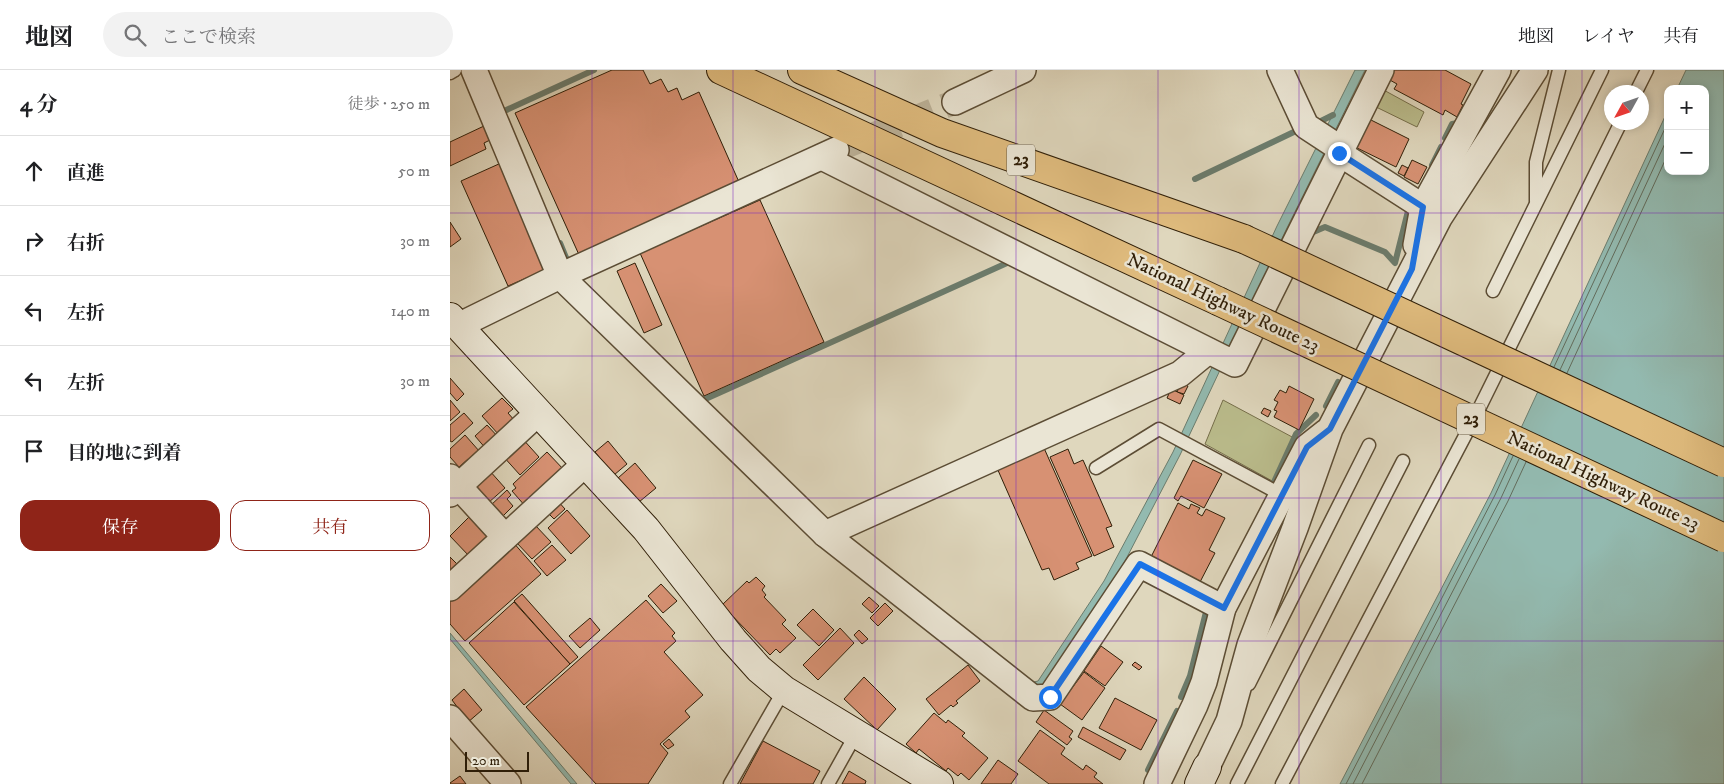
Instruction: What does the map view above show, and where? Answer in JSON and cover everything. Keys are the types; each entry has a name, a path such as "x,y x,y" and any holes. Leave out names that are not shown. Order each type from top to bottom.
{"highway":[{"name":"National Highway Route 23","path":"721,70 1724,538"},
{"name":"23","path":"802,70 942,133 1244,239 1724,463"}],"street":[{"path":"474,70 560,276 832,531 1034,698 1050,697 1140,564 1224,608"},
{"path":"955,102 1023,70"},
{"path":"1280,70 1306,126 1423,207"},
{"path":"939,784 784,690 759,669 733,640 646,530 454,322 832,153 1235,364 1333,145 1381,70"},
{"path":"1412,269 1423,207 1498,70"},
{"path":"1203,776 1229,721 1250,645 1295,528 1330,429 1439,218 1535,70"},
{"path":"832,531 1218,356"},
{"path":"505,537 453,485 538,413"},
{"path":"1156,784 1195,705 1204,682 1224,608 1307,447 1330,429"},
{"path":"450,588 585,464"},
{"path":"450,718 508,784"}],"lane":[{"path":"450,73 455,70"},
{"path":"1536,206 1536,162 1559,70"},
{"path":"1493,291 1602,70"},
{"path":"1640,85 1647,70"},
{"path":"1282,784 1476,415 1617,130"},
{"path":"1096,468 1159,429 1282,495"},
{"path":"1229,721 1369,445"},
{"path":"1237,784 1403,461"},
{"path":"730,784 784,690"},
{"path":"828,784 856,734"}],"green space":[{"path":"1380,88 1424,112 1417,127 1372,105"},
{"path":"1223,400 1294,438 1274,482 1205,444"}],"water":[{"path":"1355,70 1365,70 1286,230 1180,455 1111,588 1044,685 1034,688 1030,683 1038,681 1104,581 1173,452 1277,226"},
{"path":"1686,70 1724,70 1724,784 1340,784 1491,493 1664,119 1664,175 1709,175 1709,85 1679,85"},
{"path":"450,633 577,784 571,784 450,639"}],"building":[{"path":"612,70 643,70 650,84 661,79 668,92 677,88 682,100 699,92 739,182 580,257 515,113"},
{"path":"1392,70 1445,70 1471,84 1457,117 1445,110 1443,115 1394,89 1397,84 1388,79"},
{"path":"1367,118 1409,139 1396,167 1353,146"},
{"path":"484,126 490,140 484,143 486,149 450,166 450,142"},
{"path":"1412,160 1427,167 1418,184 1404,177"},
{"path":"501,163 547,269 508,286 461,181"},
{"path":"1402,165 1408,168 1404,176 1398,173"},
{"path":"760,200 824,342 704,396 640,253"},
{"path":"450,222 461,239 450,247"},
{"path":"635,263 662,325 644,333 617,271"},
{"path":"450,378 464,394 457,401 450,393"},
{"path":"1181,383 1188,386 1184,394 1177,392"},
{"path":"1289,386 1314,399 1299,430 1274,417 1277,411 1274,410 1278,402 1274,400 1280,390 1286,393"},
{"path":"1171,389 1184,395 1180,404 1167,398"},
{"path":"502,398 513,409 508,413 515,421 499,435 482,416"},
{"path":"450,400 460,412 450,421"},
{"path":"1264,408 1271,411 1268,417 1261,413"},
{"path":"464,413 473,423 452,442 450,441 450,425"},
{"path":"487,425 500,439 487,450 475,436"},
{"path":"465,435 480,452 470,461 468,459 459,467 450,457 450,449"},
{"path":"521,437 539,457 520,475 502,455"},
{"path":"608,441 627,464 614,475 595,452"},
{"path":"1044,448 1092,556 1076,563 1079,569 1054,580 1049,568 1042,570 997,468"},
{"path":"1068,449 1074,464 1083,460 1112,526 1106,528 1114,547 1094,556 1050,457"},
{"path":"547,452 565,471 526,507 512,491 516,488 513,484"},
{"path":"1193,460 1222,474 1204,508 1181,496 1178,501 1174,498"},
{"path":"635,463 656,488 639,502 618,478"},
{"path":"489,470 505,488 488,503 472,486"},
{"path":"507,490 511,495 507,499 513,506 501,518 490,506"},
{"path":"557,500 565,509 554,519 545,510"},
{"path":"1178,503 1189,509 1191,504 1200,508 1197,513 1202,516 1206,509 1225,518 1209,550 1215,553 1199,584 1150,559"},
{"path":"567,510 590,536 571,554 548,528"},
{"path":"469,517 489,539 470,557 450,536"},
{"path":"535,525 551,542 532,559 516,542"},
{"path":"512,541 541,574 465,641 450,624 450,596"},
{"path":"552,545 566,560 547,576 534,561"},
{"path":"450,557 460,567 450,576"},
{"path":"756,577 765,586 762,590 766,595 764,597 786,620 782,624 796,638 780,653 776,649 770,655 722,605 747,581 749,583"},
{"path":"661,584 677,601 663,613 648,596"},
{"path":"522,594 578,657 570,664 514,601"},
{"path":"869,597 879,606 872,613 862,604"},
{"path":"646,600 675,633 672,636 676,641 664,652 703,695 685,711 690,717 660,744 668,753 648,784 596,784 526,707"},
{"path":"514,602 570,664 524,705 469,643"},
{"path":"885,603 893,611 878,626 870,618"},
{"path":"813,609 834,630 819,646 797,625"},
{"path":"590,618 600,630 580,648 569,636"},
{"path":"840,628 854,643 818,680 803,665"},
{"path":"859,630 868,639 862,644 854,635"},
{"path":"1101,646 1123,662 1105,686 1084,671"},
{"path":"1135,662 1142,667 1139,670 1132,665"},
{"path":"968,665 980,681 956,701 958,703 953,707 951,705 939,715 926,699"},
{"path":"1084,672 1105,688 1082,720 1060,704"},
{"path":"864,677 896,709 877,730 844,699"},
{"path":"464,689 482,710 467,723 456,710 458,708 452,700"},
{"path":"1115,698 1157,720 1141,750 1099,728"},
{"path":"1044,710 1073,731 1069,737 1072,739 1067,745 1036,722"},
{"path":"934,713 946,723 948,720 965,733 962,736 988,758 969,780 961,773 958,776 948,768 946,771 919,749 916,753 906,744"},
{"path":"1083,727 1126,750 1120,760 1078,737"},
{"path":"1040,730 1065,748 1061,754 1083,770 1086,765 1097,773 1094,777 1103,784 1049,784 1018,761"},
{"path":"669,739 674,745 668,749 663,744"},
{"path":"763,741 820,771 813,784 740,784"},
{"path":"998,760 1018,774 1011,784 981,784"},
{"path":"849,771 866,781 865,784 842,784"},
{"path":"460,776 466,784 450,784 450,783"}],"waterway":[{"path":"502,112 594,70"},
{"path":"1319,122 1333,115"},
{"path":"1445,138 1452,124 1458,123 1460,119"},
{"path":"1195,179 1298,130"},
{"path":"1432,165 1441,147"},
{"path":"1311,233 1325,227 1385,252 1395,263 1408,211"},
{"path":"560,243 567,260"},
{"path":"701,401 1007,263"},
{"path":"1326,406 1338,382"},
{"path":"1274,482 1296,434 1316,415"},
{"path":"1181,697 1190,676 1206,612"},
{"path":"1148,770 1177,711"}],"tunnel":[{"path":"841,148 955,102"}],"route":[{"path":"1050,697 1140,564 1224,608 1307,447 1330,429 1412,269 1423,207 1339,153"}]}
